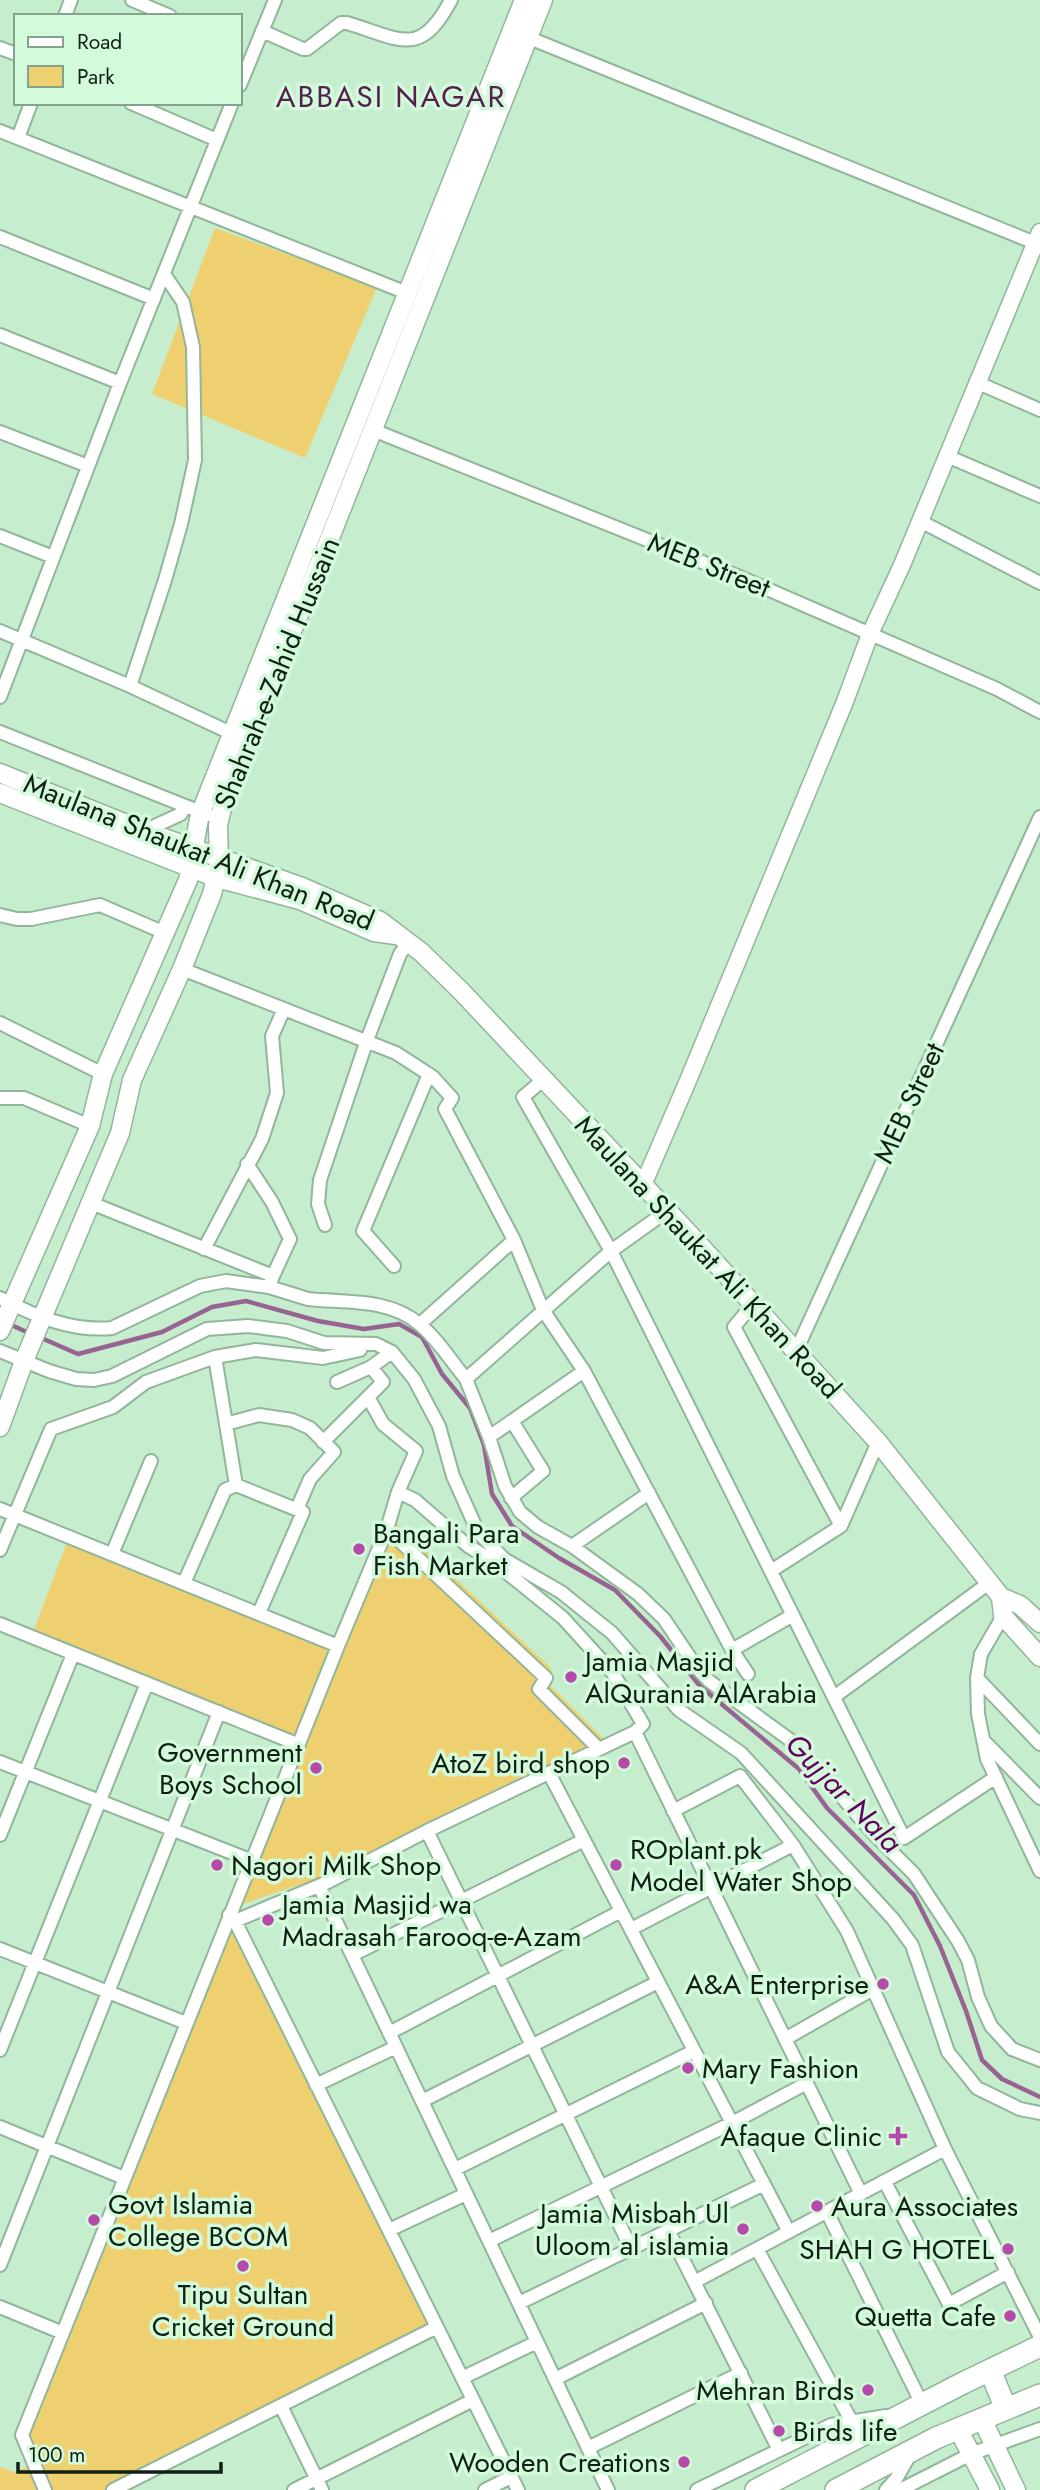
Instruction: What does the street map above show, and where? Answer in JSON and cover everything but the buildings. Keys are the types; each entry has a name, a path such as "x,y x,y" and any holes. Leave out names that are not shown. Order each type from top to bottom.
{"main road":[{"name":"Shahrah-e-Zahid Hussain","path":"0,1427 26,1357 120,1133 132,1080 182,969 218,878 217,834 226,792 373,430 520,34 524,0"},
{"name":"Shahrah-e-Zahid Hussain","path":"0,1331 6,1305 90,1126 103,1074 165,933 194,859 197,828 193,809 233,734 407,293 520,34 543,0"},
{"name":"Maulana Shaukat Ali Khan Road","path":"0,774 144,831 194,859 218,878 300,900 374,932 402,939"},
{"name":"Maulana Shaukat Ali Khan Road","path":"0,793 194,859 219,859 302,887 380,921 421,952 544,1079 878,1441 1001,1597 1020,1605 1040,1622"},
{"path":"1001,1597 1003,1615 1040,1657"},
{"path":"756,2490 1040,2346"},
{"path":"990,2370 1006,2409"},
{"path":"836,2490 886,2466 913,2449 1040,2395"},
{"path":"982,2419 1016,2490"},
{"path":"958,2429 990,2490"}],"street":[{"path":"132,0 165,14"},
{"path":"242,80 275,0"},
{"path":"262,31 303,49 311,47 341,23 399,39 415,39 431,32 451,0"},
{"path":"520,34 1038,240 870,634 844,704 643,1185"},
{"path":"242,45 254,50"},
{"path":"18,138 30,105"},
{"path":"136,105 218,140"},
{"path":"0,697 120,383 232,105"},
{"path":"0,131 407,293"},
{"path":"0,237 154,299"},
{"path":"130,686 165,580 195,460 193,347 183,302 164,274"},
{"path":"0,335 120,383"},
{"path":"976,382 1040,410"},
{"name":"MEB Street","path":"373,430 742,578 996,689 1040,712"},
{"path":"0,432 88,466"},
{"path":"947,456 1040,496"},
{"path":"920,521 1040,583"},
{"path":"0,536 53,557"},
{"path":"0,631 130,686 233,734"},
{"path":"0,732 219,819"},
{"path":"144,831 193,809"},
{"name":"MEB Street","path":"796,1351 1040,817"},
{"path":"0,915 31,919 100,905 165,933"},
{"path":"325,1225 318,1204 320,1180 367,1040 400,954 402,939"},
{"path":"182,969 396,1053 429,1074 452,1098 445,1109 514,1240 543,1310 584,1371 732,1650 748,1674"},
{"path":"204,1249 262,1139 278,1093 272,1036 284,1009"},
{"path":"0,1023 103,1074"},
{"path":"394,1266 363,1231 429,1074"},
{"path":"544,1079 523,1097 611,1251 904,1838 996,1777"},
{"path":"0,1098 24,1098 90,1126"},
{"path":"247,1164 272,1202 290,1239 271,1281"},
{"path":"91,1203 204,1249 307,1299 388,1307 420,1324 466,1379 505,1486 520,1512 638,1594 664,1619 709,1681 797,1745 873,1833 914,1874 968,1960 978,1997 991,2026 1012,2049 1040,2060"},
{"path":"466,1379 611,1251 667,1211"},
{"path":"420,1324 514,1240"},
{"path":"6,1305 41,1322 112,1328 200,1286 226,1281 271,1281"},
{"path":"753,1304 734,1328 841,1526"},
{"path":"0,1351 26,1357 76,1379 94,1380 112,1376 207,1329 248,1325 287,1331 324,1343 376,1344 392,1352 414,1379 439,1426 453,1476 478,1532 505,1559 561,1592 612,1633 679,1710 741,1753 906,1936 912,1945 948,2052 977,2088 1020,2109 1040,2113"},
{"path":"0,1550 51,1429 113,1407 146,1382 215,1357 256,1350 323,1358 360,1350"},
{"path":"337,1382 371,1367 392,1352"},
{"path":"215,1357 236,1485"},
{"path":"324,1442 383,1382 371,1367"},
{"path":"489,1437 584,1371"},
{"path":"45,2490 22,2435 186,2023 232,1918 250,1860 387,1529 398,1492 416,1451 383,1424 368,1397"},
{"path":"226,1424 259,1415 292,1420 310,1428 334,1452 310,1479 297,1510"},
{"path":"511,1497 543,1471 512,1421"},
{"path":"771,1571 841,1526 878,1441"},
{"path":"113,1553 151,1461"},
{"path":"184,1583 225,1490 236,1485 303,1512 259,1613"},
{"path":"232,1918 319,1886 427,1831 635,1732 643,1724 613,1673 563,1618 490,1559 468,1546 415,1500 398,1492"},
{"path":"572,1546 649,1493"},
{"path":"0,1509 338,1646"},
{"path":"387,1529 546,1678 539,1689 599,1749"},
{"path":"834,1697 989,1583"},
{"path":"732,1650 793,1615"},
{"path":"1003,1615 981,1654 977,1678 981,1738 996,1777 1040,1871"},
{"path":"1027,1641 1040,1622"},
{"path":"0,1624 298,1744"},
{"path":"0,1835 73,1654"},
{"path":"977,1678 1040,1744"},
{"path":"0,2050 147,1683"},
{"path":"0,2265 219,1712"},
{"path":"635,1732 861,2194"},
{"path":"981,1738 1040,1798"},
{"path":"0,1762 250,1860"},
{"path":"549,1773 789,2232"},
{"path":"673,1811 740,1776 793,1845 847,1931 945,2150 1040,2337"},
{"path":"427,1831 631,2248"},
{"path":"352,1955 584,1840"},
{"path":"631,1929 793,1845"},
{"path":"319,1886 608,2490"},
{"path":"389,2033 621,1911"},
{"path":"232,1918 518,2490"},
{"path":"0,1949 186,2023"},
{"path":"422,2101 658,1982"},
{"path":"785,2039 873,1989"},
{"path":"316,2085 396,2047"},
{"path":"455,2169 694,2050"},
{"path":"489,2241 732,2123 807,2083"},
{"path":"0,2127 124,2178"},
{"path":"696,2281 945,2150"},
{"path":"885,2182 949,2304 1009,2272"},
{"path":"519,2303 764,2184"},
{"path":"389,2230 466,2194"},
{"path":"696,2490 831,2425 915,2408 827,2212"},
{"path":"668,2230 779,2450"},
{"path":"757,2249 852,2422"},
{"path":"555,2379 706,2303"},
{"path":"0,2307 62,2333"},
{"path":"113,2490 130,2486 437,2327"},
{"path":"462,2378 537,2342"},
{"path":"588,2448 741,2374"},
{"path":"294,2490 320,2484 473,2400"},
{"path":"281,2406 320,2484"},
{"path":"900,2490 971,2454 1040,2429"},
{"path":"886,2490 896,2479 913,2449"},
{"path":"485,2490 511,2477"}],"green space":[{"path":"215,228 377,287 305,458 152,394"},
{"path":"393,1520 552,1669 545,1680 605,1740 334,1873 237,1906"},
{"path":"70,1534 338,1646 297,1744 32,1635"},
{"path":"229,1914 437,2327 113,2490 0,2490 0,2467 14,2472 34,2464 22,2435"}],"waterway":[{"name":"Gujjar Nala","path":"39,1337 78,1354 162,1332 212,1307 246,1301 318,1321 364,1329 399,1324 422,1337 442,1374 470,1408 484,1445 492,1494 512,1526 559,1558 615,1590 660,1636 700,1686 799,1769 827,1808 914,1895 940,1946 982,2060 1002,2079 1040,2097"},
{"name":"Gujjar Nala","path":"7,1323 31,1334"}],"place":[{"name":"Bangali Para Fish Market","path":"359,1549"},
{"name":"Jamia Masjid AlQurania AlArabia","path":"571,1677"},
{"name":"AtoZ bird shop","path":"624,1763"},
{"name":"Government Boys School","path":"316,1768"},
{"name":"Nagori Milk Shop","path":"217,1865"},
{"name":"ROplant.pk Model Water Shop","path":"616,1865"},
{"name":"Jamia Masjid wa Madrasah Farooq-e-Azam","path":"268,1920"},
{"name":"A&A Enterprise","path":"883,1984"},
{"name":"Mary Fashion","path":"688,2068"},
{"name":"Afaque Clinic","path":"898,2136"},
{"name":"Aura Associates","path":"817,2206"},
{"name":"Govt Islamia College BCOM","path":"94,2220"},
{"name":"Jamia Misbah Ul Uloom al islamia","path":"743,2229"},
{"name":"SHAH G HOTEL","path":"1008,2249"},
{"name":"Tipu Sultan Cricket Ground","path":"243,2266"},
{"name":"Quetta Cafe","path":"1010,2316"},
{"name":"Mehran Birds","path":"868,2390"},
{"name":"Birds life","path":"779,2431"},
{"name":"Wooden Creations","path":"684,2462"}],"district":[{"name":"ABBASI NAGAR","path":"391,96"}]}
